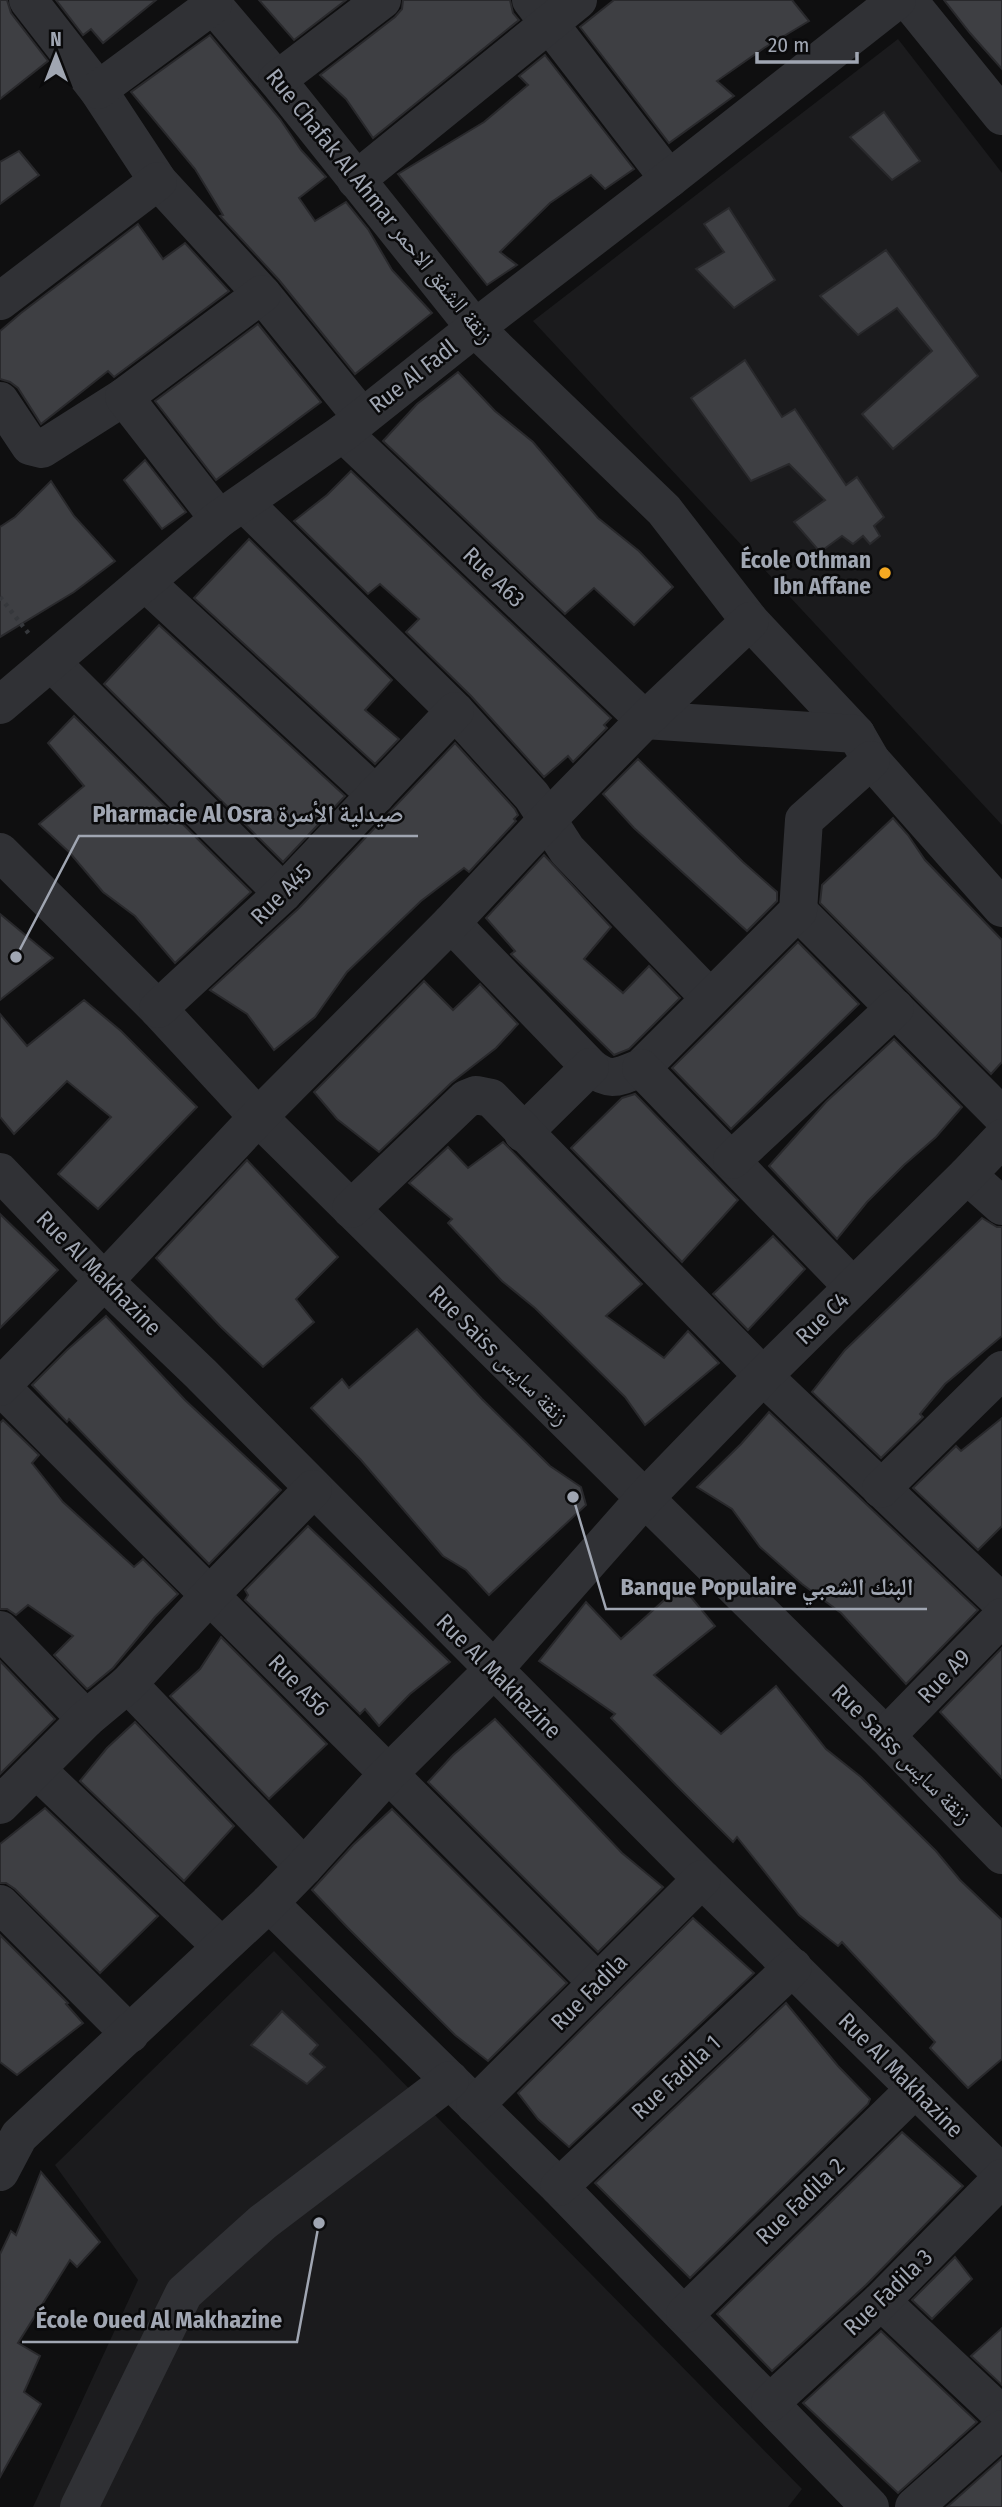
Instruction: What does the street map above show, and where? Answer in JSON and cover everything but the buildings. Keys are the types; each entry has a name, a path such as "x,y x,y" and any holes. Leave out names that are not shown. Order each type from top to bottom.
{"street":[{"name":"Rue A63","path":"27,0 98,90 158,181 262,294 352,425 645,720"},
{"path":"277,80 382,0"},
{"name":"Rue Al Fadl","path":"0,705 232,511 352,425 897,0"},
{"path":"908,0 1002,116"},
{"path":"98,90 211,3"},
{"name":"Rue Chafak Al Ahmar زنقة الشفق الاحمر","path":"211,3 277,80 475,328 664,510 750,621 1002,908"},
{"path":"356,180 552,7 669,179"},
{"path":"0,300 158,181"},
{"path":"0,401 30,446 41,449 124,397 262,294"},
{"path":"124,397 232,511 455,711 532,796 566,850 710,999"},
{"path":"145,582 376,795"},
{"path":"0,1386 645,720 750,621"},
{"path":"51,662 283,893"},
{"name":"Rue A45","path":"158,1009 283,893 455,711"},
{"path":"645,720 863,747"},
{"path":"451,923 590,1067 602,1076 612,1078 640,1068 798,911 804,820 863,747"},
{"name":"Rue Saiss زنقة سايس","path":"0,852 158,1009 258,1117 886,1736 1002,1855"},
{"path":"798,911 1002,1116"},
{"path":"732,1160 895,1009"},
{"path":"523,1133 590,1067"},
{"path":"640,1068 853,1287"},
{"path":"351,1209 466,1099 475,1095 491,1098 763,1376 1002,1603"},
{"name":"Rue C4","path":"0,2172 9,2127 130,2034 269,1903 387,1775 493,1670 644,1499 763,1376 1002,1138"},
{"path":"967,1175 1002,1206"},
{"name":"Rue Al Makhazine","path":"2,1178 1002,2176"},
{"path":"881,1489 1002,1370"},
{"name":"Rue A56","path":"0,1386 598,1983"},
{"path":"0,1805 86,1719 128,1684 313,1489"},
{"name":"Rue A9","path":"886,1736 1002,1617"},
{"path":"0,1630 86,1719"},
{"path":"128,1684 304,1867"},
{"path":"36,1769 221,1946"},
{"name":"Rue Fadila","path":"79,2507 184,2293 263,2222 462,2093 598,1983 702,1879"},
{"path":"269,1903 685,2314 770,2403 853,2501"},
{"path":"0,1904 130,2034"},
{"name":"Rue Fadila 1","path":"559,2187 793,1967"},
{"name":"Rue Fadila 2","path":"685,2314 915,2089"},
{"name":"Rue Fadila 3","path":"770,2403 881,2301 1002,2176"},
{"path":"881,2301 1002,2414"},
{"path":"914,2507 1002,2429"}],"path":[{"path":"0,597 51,662"}],"shaded area":[{"name":"École Othman Ibn Affane","path":"898,39 1002,173 1002,825 533,321"},
{"path":"274,1951 802,2489 788,2507 33,2507 138,2280 55,2165"}],"place":[{"name":"École Othman Ibn Affane","path":"885,573"},
{"name":"Pharmacie Al Osra صيدلية الأسرة","path":"16,957"},
{"name":"Banque Populaire البنك الشعبي","path":"573,1497"},
{"name":"École Oued Al Makhazine","path":"319,2223"}]}
